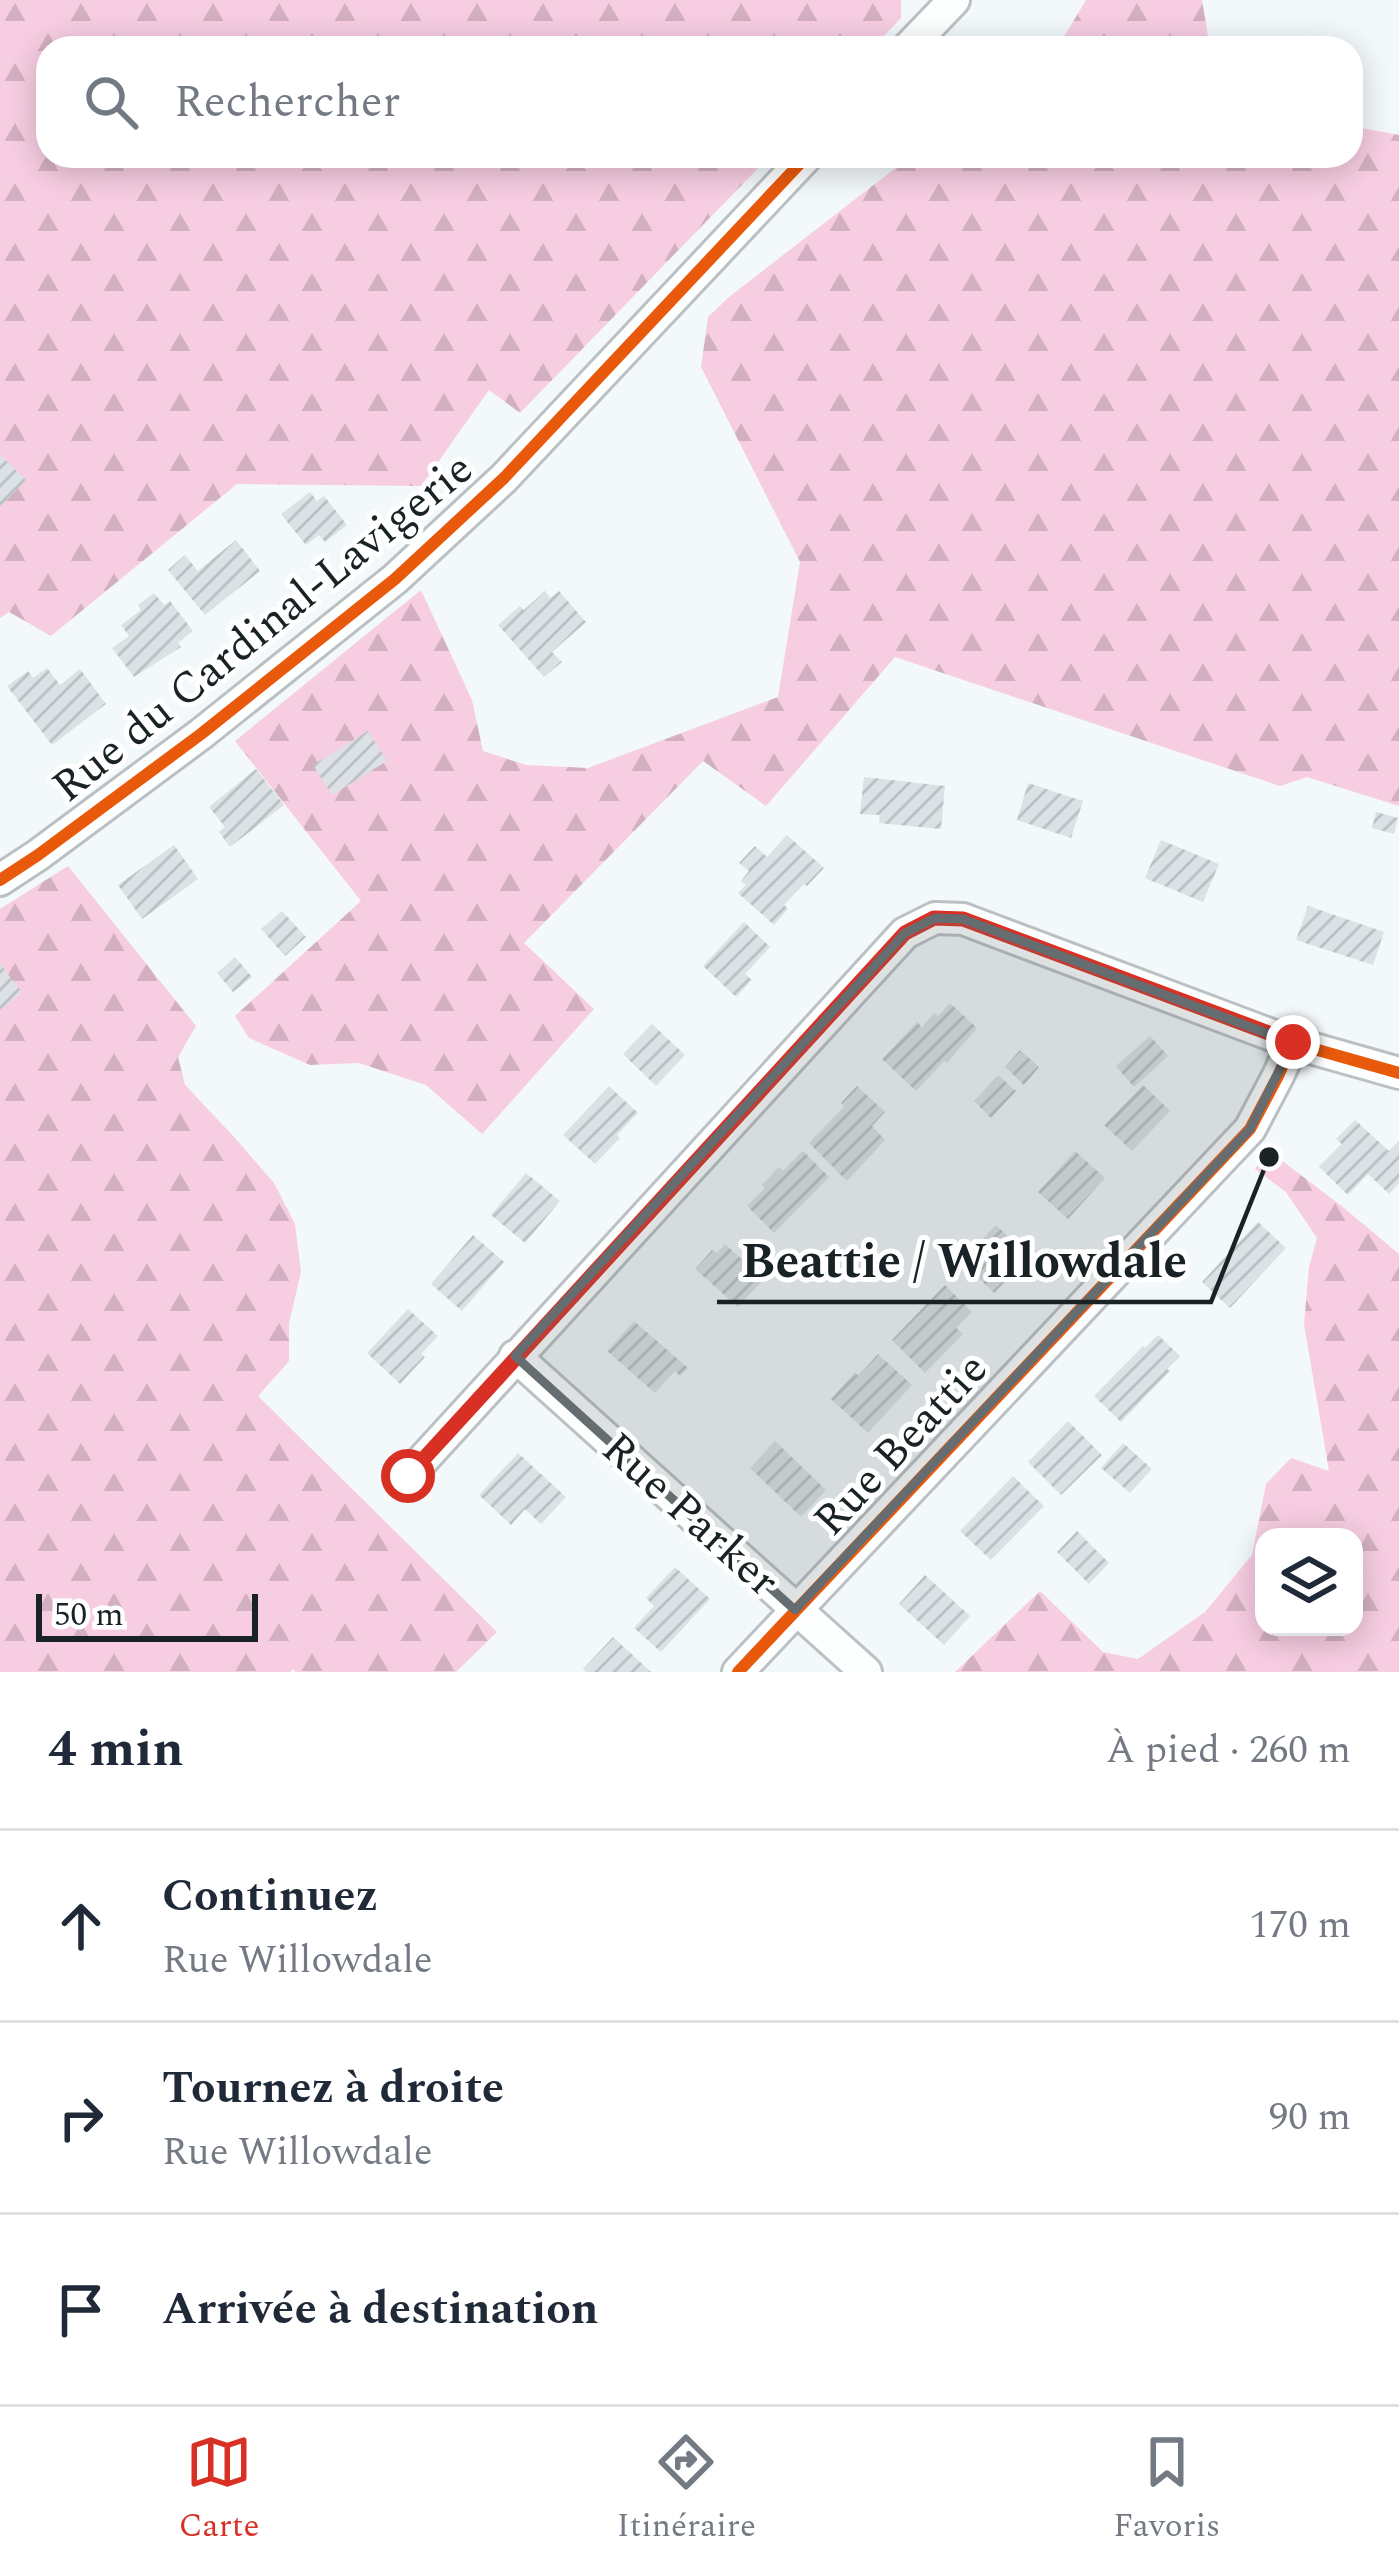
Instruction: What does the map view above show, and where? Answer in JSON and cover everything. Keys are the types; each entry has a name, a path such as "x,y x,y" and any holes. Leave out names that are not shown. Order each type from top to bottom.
{"street":[{"path":"920,36 954,0"},
{"name":"Rue du Cardinal-Lavigerie","path":"0,880 201,734 395,579 504,478 796,168"},
{"path":"408,1476 905,933 934,918 963,919 1293,1042 1399,1073"},
{"name":"Rue Beattie","path":"738,1672 1250,1129 1293,1042"},
{"name":"Rue Parker","path":"515,1356 866,1672"}],"highlighted area":[{"path":"935,918 963,919 1293,1043 1250,1129 795,1610 515,1356 905,933"}],"green space":[{"path":"0,0 901,0 901,18 884,36 36,36 36,168 758,168 520,413 489,390 421,486 237,484 51,636 9,612 0,618"},
{"path":"1086,0 1202,0 1208,36 1064,36"},
{"path":"1363,128 1399,135 1399,806 1307,777 1280,786 895,657 766,806 703,761 524,943 594,1009 482,1134 426,1085 359,1063 310,1065 249,1038 235,1016 361,901 235,741 421,590 472,700 483,751 526,765 588,768 778,697 800,562 701,367 708,317 896,168 1363,168"},
{"path":"68,866 196,1026 178,1057 185,1085 274,1183 295,1224 301,1272 289,1323 289,1361 258,1396 497,1632 456,1672 0,1672 0,909"},
{"path":"1268,1150 1399,1254 1399,1672 955,1672 1040,1591 1103,1652 1138,1659 1205,1612 1252,1555 1255,1540 1255,1636 1363,1636 1363,1528 1257,1528 1266,1484 1291,1458 1329,1471 1304,1324 1317,1238 1286,1192 1255,1169"}],"building":[{"path":"0,455 26,480 0,507"},
{"path":"310,492 317,501 324,496 347,525 325,542 319,535 306,545 281,514"},
{"path":"236,540 260,571 205,615 168,570 185,555 198,571"},
{"path":"545,591 550,598 559,591 586,622 552,652 562,662 544,677 498,625"},
{"path":"154,593 164,605 170,601 193,631 178,643 181,647 134,677 112,648 129,636 121,625"},
{"path":"47,668 60,685 80,669 106,704 52,745 7,686 28,671 33,678"},
{"path":"368,731 387,761 332,795 313,765"},
{"path":"256,769 284,805 230,847 219,832 225,827 209,807"},
{"path":"864,777 945,786 941,829 879,823 880,815 860,814"},
{"path":"1028,783 1083,801 1071,838 1017,820"},
{"path":"1376,812 1398,818 1394,834 1372,828"},
{"path":"787,835 824,868 784,905 788,909 774,925 738,893 749,871 739,863 755,846 767,857"},
{"path":"1161,840 1219,864 1203,902 1145,878"},
{"path":"174,845 198,879 142,919 118,885"},
{"path":"1308,906 1384,932 1373,965 1296,940"},
{"path":"282,911 306,937 285,956 261,929"},
{"path":"744,922 770,947 745,974 752,980 736,997 703,966"},
{"path":"235,957 252,977 233,992 217,973"},
{"path":"0,964 22,992 0,1010"},
{"path":"950,1003 977,1028 916,1091 882,1059 917,1022 922,1027"},
{"path":"652,1024 685,1055 656,1086 623,1054"},
{"path":"1150,1036 1168,1056 1134,1087 1116,1066"},
{"path":"1020,1050 1039,1067 1024,1085 1005,1067"},
{"path":"998,1075 1016,1091 991,1118 974,1101"},
{"path":"1143,1085 1170,1111 1132,1151 1104,1125"},
{"path":"609,1086 638,1113 595,1164 563,1135"},
{"path":"857,1086 885,1112 872,1126 885,1140 847,1181 809,1143"},
{"path":"1355,1120 1389,1151 1399,1141 1399,1183 1389,1194 1368,1174 1348,1195 1319,1167 1342,1144 1336,1139"},
{"path":"803,1151 829,1177 774,1233 747,1206 779,1167 783,1171"},
{"path":"1075,1151 1105,1178 1068,1219 1038,1192"},
{"path":"526,1173 560,1201 525,1243 491,1215"},
{"path":"1258,1222 1286,1248 1230,1308 1202,1282"},
{"path":"996,1225 1029,1257 994,1293 961,1261"},
{"path":"473,1235 504,1262 462,1311 431,1284"},
{"path":"725,1244 764,1279 738,1307 695,1269 712,1250 717,1253"},
{"path":"945,1285 972,1312 956,1328 963,1334 925,1373 892,1340"},
{"path":"408,1309 438,1336 400,1384 367,1353"},
{"path":"634,1321 688,1368 680,1376 675,1371 655,1393 607,1351"},
{"path":"1158,1335 1180,1356 1121,1422 1094,1396"},
{"path":"878,1354 912,1385 868,1433 831,1399"},
{"path":"1068,1421 1102,1455 1061,1495 1028,1462"},
{"path":"775,1441 826,1490 801,1517 750,1468"},
{"path":"1123,1443 1152,1469 1130,1493 1101,1468"},
{"path":"518,1453 566,1497 541,1524 525,1509 511,1525 479,1495"},
{"path":"1013,1476 1044,1506 991,1560 960,1531"},
{"path":"1077,1531 1109,1563 1089,1584 1057,1552"},
{"path":"675,1567 710,1599 661,1652 634,1628 654,1606 646,1598"},
{"path":"925,1575 970,1616 944,1645 899,1604"},
{"path":"613,1637 651,1672 586,1672 583,1669"}],"cycle path":[{"path":"0,880 201,734 395,579 504,478 796,168"},
{"path":"408,1476 905,933 935,918 963,919 1293,1043 1399,1073"},
{"path":"738,1672 1250,1129 1293,1043"}],"place":[{"name":"Beattie / Willowdale","path":"1269,1157"}],"route":[{"path":"408,1476 905,933 934,918 963,919 1293,1042"}]}
